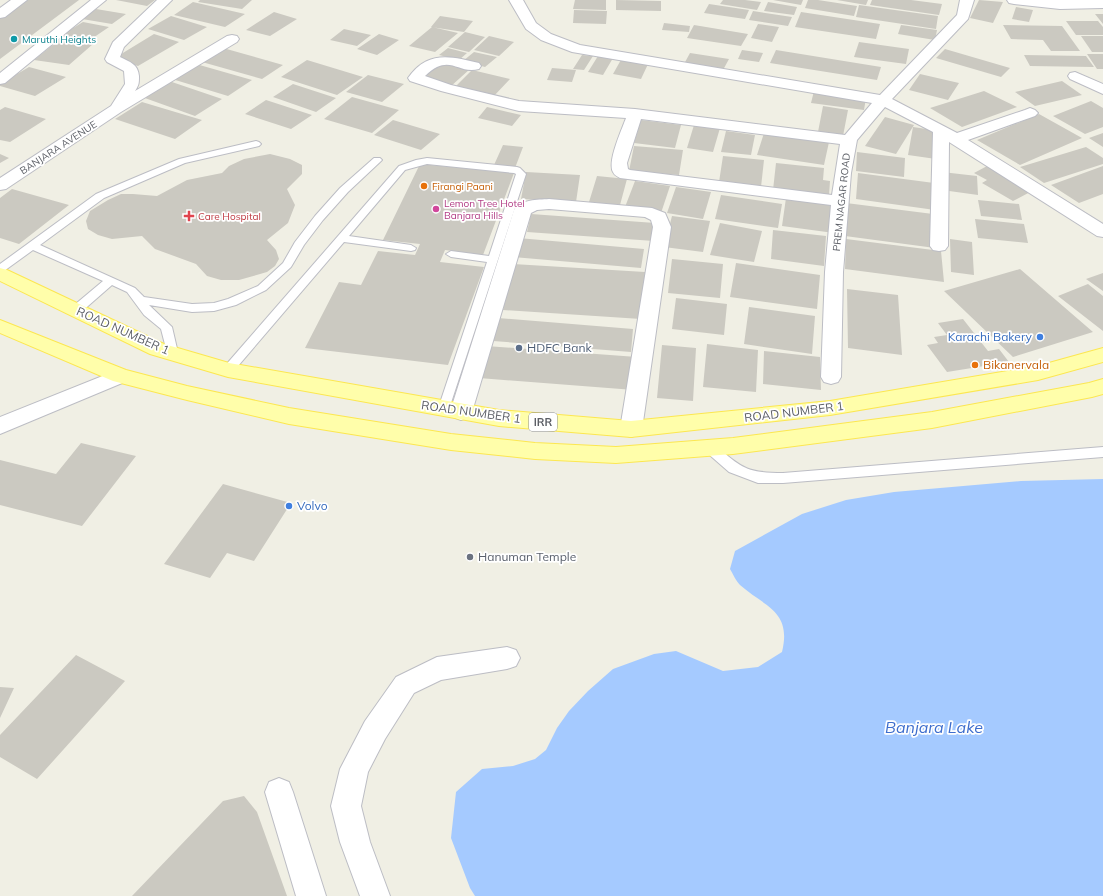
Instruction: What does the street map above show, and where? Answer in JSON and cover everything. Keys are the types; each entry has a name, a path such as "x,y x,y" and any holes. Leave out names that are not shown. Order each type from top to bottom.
{"main road":[{"name":"ROAD NUMBER 1","path":"0,274 157,348 228,370 453,411 500,418 631,429 830,408 1038,374 1103,355"},
{"name":"ROAD NUMBER 1","path":"0,326 120,376 289,416 451,442 535,451 616,455 710,448 932,420 1092,390 1103,386"}],"street":[{"path":"0,14 20,0"},
{"path":"0,80 99,0"},
{"path":"116,109 132,84 131,69 112,59 118,45 165,0"},
{"path":"516,0 531,26 546,37 577,49 884,100 941,130 1103,232"},
{"name":"PREM NAGAR ROAD","path":"831,377 834,272 843,173 849,140 865,119 963,16 967,0"},
{"path":"1014,0 1060,5 1103,4"},
{"name":"BANJARA AVENUE","path":"0,185 116,109 232,39"},
{"path":"474,66 442,59 438,60 415,78 446,88 519,106 635,114 849,140"},
{"path":"1075,76 1103,90"},
{"path":"955,139 1030,113"},
{"path":"635,114 619,163 620,171 626,174 840,201"},
{"path":"939,246 941,130"},
{"path":"453,411 523,210 533,205 550,204 645,212 656,214 661,219 662,227 631,429"},
{"path":"0,426 120,376"},
{"path":"375,896 355,842 346,806 354,769 374,730 405,685 437,669 507,658"},
{"path":"279,792 310,896"}],"lane":[{"path":"0,270 100,196 182,161 256,144"},
{"path":"140,300 192,308 214,307 232,302 262,288 287,265 315,223 339,196 377,160"},
{"path":"228,370 402,168 414,163 427,161 517,170 521,174 493,260 453,411"},
{"path":"342,238 411,248"},
{"path":"32,246 131,290 148,312 166,328 172,353"},
{"path":"451,254 493,260"},
{"path":"76,310 110,281"},
{"path":"710,448 734,469 758,478 783,478 1103,452"}],"water":[{"name":"Banjara Lake","path":"1103,479 1103,896 475,896 470,888 451,838 456,792 482,769 513,766 535,759 546,750 557,728 569,711 588,691 613,669 654,654 676,651 723,671 758,667 782,652 784,638 783,627 780,619 767,605 740,585 730,569 735,551 802,514 846,500 894,492 1021,481"}],"building":[{"name":"Maruthi Heights","path":"25,0 79,0 0,59 0,18"},
{"path":"116,0 155,0 147,6"},
{"path":"200,0 252,0 242,9 198,2"},
{"path":"575,0 606,0 606,10 573,9"},
{"path":"616,0 661,1 661,11 616,10"},
{"path":"723,0 761,2 757,10 720,4"},
{"path":"773,0 803,0 801,5"},
{"path":"808,0 818,0 857,6 854,16 805,8"},
{"path":"837,0 868,0 866,5"},
{"path":"872,0 911,0 942,4 939,15 870,5"},
{"path":"979,0 1003,2 993,23 970,18"},
{"path":"193,2 245,14 225,27 174,15"},
{"path":"768,2 797,7 794,15 764,11"},
{"path":"709,4 749,10 745,19 704,13"},
{"path":"859,5 938,16 936,29 856,17"},
{"path":"1016,7 1033,10 1029,22 1012,19"},
{"path":"96,9 126,14 112,24 82,19"},
{"path":"574,10 607,11 606,24 573,23"},
{"path":"753,11 792,17 788,26 749,20"},
{"path":"274,12 297,19 270,36 246,30"},
{"path":"801,12 880,24 876,39 795,27"},
{"path":"1095,14 1103,14 1103,24"},
{"path":"171,16 207,27 184,40 148,29"},
{"path":"440,16 473,21 464,32 431,27"},
{"path":"1066,21 1098,21 1103,27 1103,35 1076,35"},
{"path":"83,22 109,27 87,42 60,36"},
{"path":"664,23 690,26 689,32 662,30"},
{"path":"758,24 779,27 772,42 751,38"},
{"path":"694,25 748,34 741,46 687,38"},
{"path":"901,25 937,30 935,40 898,34"},
{"path":"1003,25 1062,26 1080,51 1051,51 1043,40 1011,39"},
{"path":"432,27 458,33 435,52 409,46"},
{"path":"344,29 371,35 357,46 330,40"},
{"path":"465,32 485,37 469,52 448,47"},
{"path":"154,34 179,42 138,66 113,59"},
{"path":"379,34 399,40 377,55 357,49"},
{"path":"489,36 514,42 499,56 474,50"},
{"path":"1081,36 1103,36 1103,52 1092,52"},
{"path":"59,40 93,44 69,65 34,60"},
{"path":"859,42 909,49 906,64 854,57"},
{"path":"223,48 283,65 262,79 202,62"},
{"path":"448,48 467,53 459,60 439,55"},
{"path":"945,49 1010,68 1001,77 936,58"},
{"path":"742,50 763,53 759,62 738,59"},
{"path":"776,50 881,67 877,80 770,63"},
{"path":"474,52 497,57 485,67 463,61"},
{"path":"690,53 729,59 723,70 684,64"},
{"path":"1087,54 1103,54 1103,69 1097,69"},
{"path":"582,55 593,56 584,70 573,69"},
{"path":"1024,55 1086,56 1094,67 1030,66"},
{"path":"598,56 613,58 603,75 588,72"},
{"path":"622,58 649,62 641,79 613,74"},
{"path":"307,60 363,77 337,95 281,77"},
{"path":"441,61 470,69 450,87 420,78"},
{"path":"196,64 252,80 228,96 172,79"},
{"path":"29,67 66,77 35,96 0,86 0,84"},
{"path":"552,68 576,70 572,82 547,80"},
{"path":"472,70 510,79 493,97 454,88"},
{"path":"920,74 959,83 948,100 909,90"},
{"path":"368,75 404,84 382,102 346,92"},
{"path":"169,81 222,99 195,116 142,97"},
{"path":"1062,81 1082,95 1035,106 1015,92"},
{"path":"293,84 336,98 316,112 273,97"},
{"path":"814,91 866,98 864,110 811,103"},
{"path":"984,91 1017,107 962,127 930,108"},
{"path":"352,97 399,110 372,133 324,119"},
{"path":"266,100 312,115 291,129 245,114"},
{"path":"1091,101 1103,108 1103,127 1085,134 1053,116"},
{"path":"142,102 202,120 175,139 115,119"},
{"path":"823,106 848,110 843,136 818,132"},
{"path":"5,107 46,119 10,142 0,140 0,110"},
{"path":"487,107 521,115 512,126 478,118"},
{"path":"1039,114 1082,138 1020,165 977,140"},
{"path":"885,117 914,125 896,154 865,146"},
{"path":"393,120 440,134 421,150 374,135"},
{"path":"641,120 681,125 675,148 634,143"},
{"path":"694,125 720,128 713,152 687,148"},
{"path":"913,127 940,131 936,159 908,155"},
{"path":"726,131 755,135 751,155 721,152"},
{"path":"764,133 829,142 824,165 757,155"},
{"path":"1103,133 1103,147 1089,138"},
{"path":"503,145 523,147 515,168 494,165"},
{"path":"634,146 683,150 679,175 629,171"},
{"path":"1086,147 1103,158 1103,164 1044,183 1020,167"},
{"path":"857,152 905,158 904,177 856,171"},
{"path":"0,154 9,158 0,163"},
{"name":"Care Hospital","path":"270,154 290,159 302,165 302,174 287,189 295,205 288,223 267,240 276,250 279,259 275,266 267,272 239,280 221,280 207,276 196,264 155,249 142,236 112,239 98,235 88,229 86,221 90,211 121,194 157,196 187,180 222,173 229,166 244,159"},
{"path":"723,156 764,160 761,187 719,182"},
{"path":"776,163 824,168 823,180 830,181 829,196 773,190"},
{"path":"420,164 514,173 483,255 445,250 440,262 484,267 448,365 305,348 339,282 361,285 378,251 415,255 420,244 383,240"},
{"path":"989,165 1034,190 1013,201 982,183 987,180 974,173"},
{"path":"1103,166 1103,194 1079,203 1051,185"},
{"path":"526,172 580,175 576,202 521,199"},
{"path":"942,172 977,176 978,195 942,190"},
{"path":"858,173 934,183 935,210 856,199"},
{"path":"597,176 627,179 620,205 589,202"},
{"path":"635,181 670,186 661,213 625,207"},
{"path":"676,187 711,192 703,219 667,213"},
{"path":"12,189 69,205 19,244 0,238 0,198"},
{"path":"721,195 782,204 778,228 715,219"},
{"path":"786,198 835,205 834,233 782,226"},
{"path":"978,200 1019,204 1022,220 981,216"},
{"path":"846,203 933,214 935,248 845,236"},
{"path":"531,214 655,223 654,241 527,232"},
{"path":"672,216 710,221 703,252 664,247"},
{"path":"975,219 1024,224 1028,243 978,238"},
{"path":"720,223 762,231 754,262 710,255"},
{"path":"773,230 826,236 824,266 771,259"},
{"path":"518,238 644,249 641,268 513,257"},
{"path":"846,239 941,251 944,282 845,269"},
{"path":"950,239 972,242 974,275 951,272"},
{"path":"672,259 723,264 720,298 668,293"},
{"path":"736,263 820,275 817,309 730,297"},
{"path":"513,264 645,272 641,319 503,310"},
{"path":"1020,269 1093,332 1013,357 944,291"},
{"path":"1103,273 1103,291 1086,279"},
{"path":"1088,284 1103,296 1103,331 1058,296"},
{"path":"847,289 898,295 902,355 848,348"},
{"path":"676,298 727,304 724,335 672,329"},
{"path":"749,307 815,316 812,354 744,344"},
{"path":"498,318 633,329 631,352 493,341"},
{"path":"963,319 988,351 999,349 1009,362 947,372 927,345 938,343 934,337 947,335 938,323"},
{"path":"707,344 758,350 756,392 703,387"},
{"path":"662,345 696,348 693,401 657,398"},
{"path":"486,346 637,357 634,390 479,378"},
{"path":"764,351 820,357 821,390 763,384"},
{"path":"81,443 136,456 82,526 0,505 0,460 56,474"},
{"path":"223,484 291,503 254,561 227,553 210,578 164,564"},
{"path":"76,655 125,681 37,779 0,757 0,735"},
{"path":"0,687 14,688 0,718"},
{"path":"244,796 257,812 287,896 132,896 223,801"}],"place":[{"name":"Maruthi Heights","path":"14,39"},
{"name":"Firangi Paani","path":"424,186"},
{"name":"Lemon Tree Hotel Banjara Hills","path":"436,209"},
{"name":"Care Hospital","path":"189,216"},
{"name":"Karachi Bakery","path":"1040,337"},
{"name":"HDFC Bank","path":"519,348"},
{"name":"Bikanervala","path":"975,365"},
{"name":"Volvo","path":"289,506"},
{"name":"Hanuman Temple","path":"470,557"}]}
